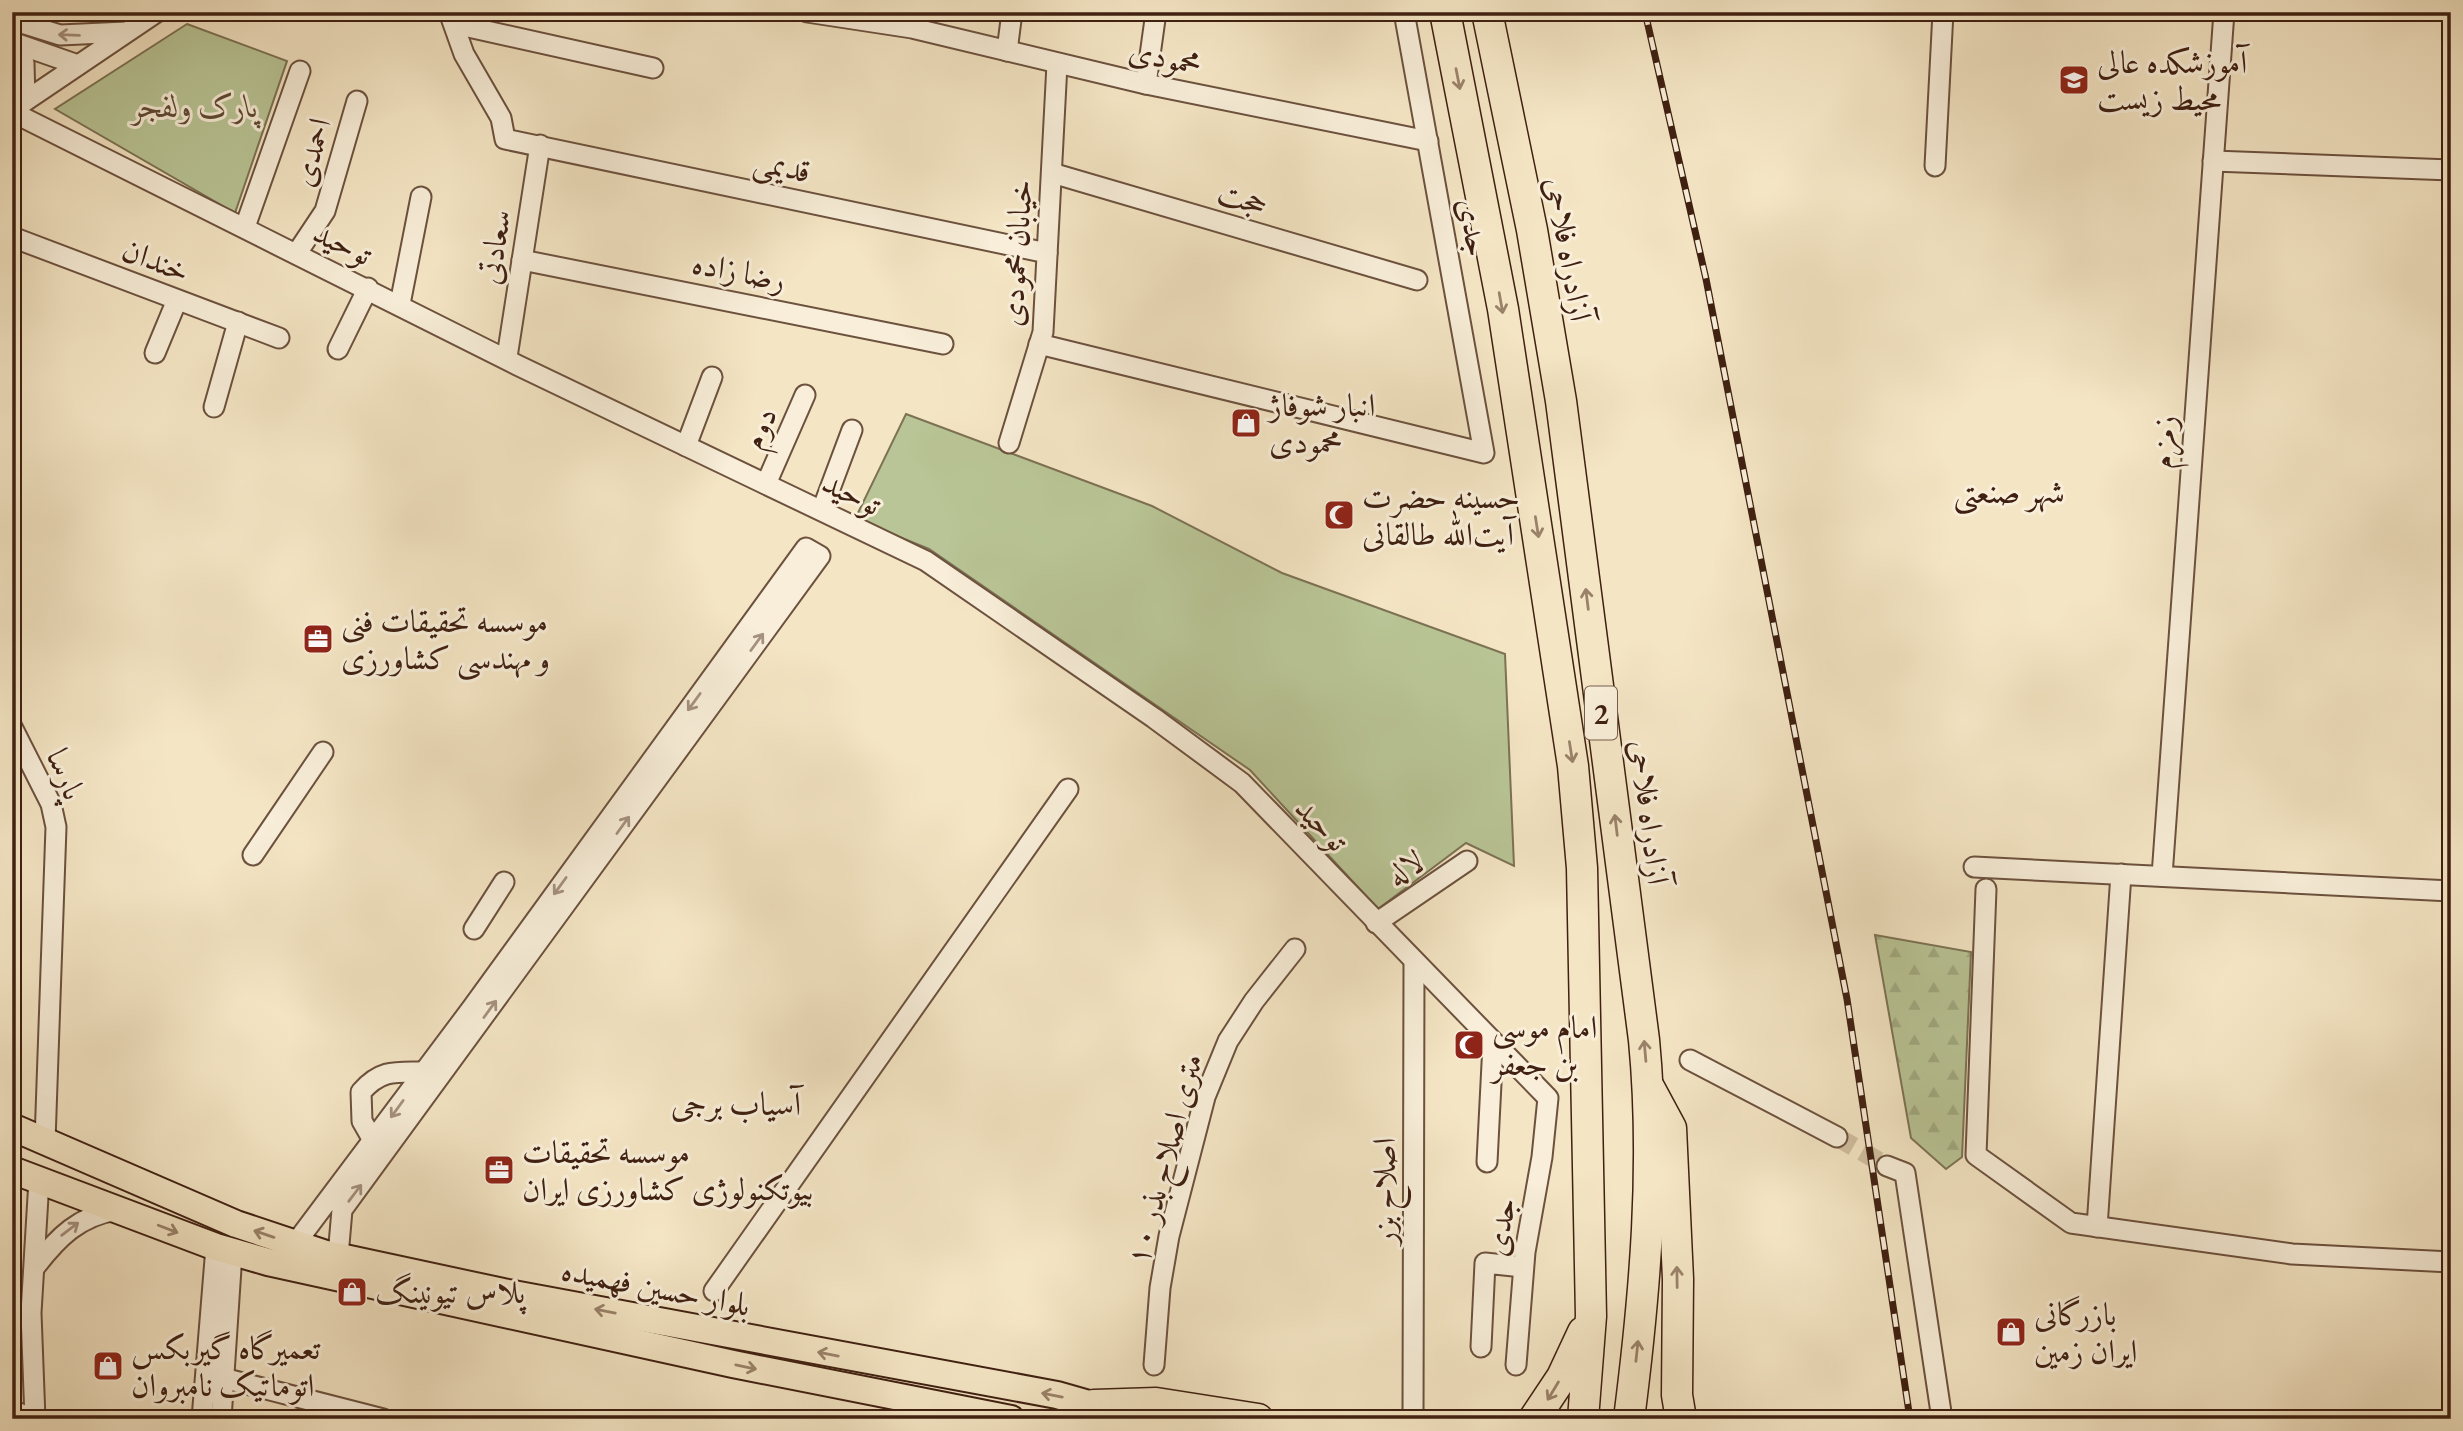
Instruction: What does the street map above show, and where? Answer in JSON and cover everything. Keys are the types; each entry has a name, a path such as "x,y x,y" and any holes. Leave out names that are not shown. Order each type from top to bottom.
{"highway":[{"name":"2","path":"1445,12 1503,309 1573,766 1582,868 1591,1316 1579,1411"},
{"name":"آزادراه فلاحی","path":"1488,12 1532,230 1560,401 1648,1086 1646,1268 1629,1419"},
{"path":"1648,1086 1671,1128 1678,1279 1677,1384 1681,1419"},
{"path":"1534,1419 1562,1377 1591,1316"},
{"path":"1094,1405 1156,1402 1258,1419"}],"main road":[{"name":"بلوار حسین فهمیده","path":"12,1127 236,1224 338,1256 503,1292 1094,1405 1141,1419"},
{"name":"بلوار حسین فهمیده","path":"12,1170 224,1250 344,1281 970,1414 1011,1419"},
{"path":"698,1357 703,1329"}],"street":[{"path":"17,108 157,12"},
{"name":"محمودی","path":"807,12 912,28 1146,84 1428,141"},
{"path":"1007,51 1012,12"},
{"path":"1146,84 1156,12"},
{"name":"جدی","path":"1040,344 1484,453 1404,12"},
{"path":"1935,166 1943,12"},
{"name":"زمزم","path":"2162,876 2224,12"},
{"path":"452,18 653,68"},
{"name":"قدیمی","path":"452,18 464,54 501,118 505,139 1047,253"},
{"path":"12,20 60,35 127,32"},
{"path":"12,43 78,65"},
{"path":"12,43 24,63 17,108"},
{"name":"خیابان محمودی","path":"1009,443 1040,344 1057,64"},
{"path":"245,227 300,71"},
{"name":"احمدی","path":"297,253 325,211 356,101"},
{"name":"توحید","path":"17,108 297,253 686,446 926,561 1242,783 1414,964 1548,1098"},
{"name":"سعادتی","path":"507,357 540,145"},
{"path":"2213,161 2451,170"},
{"name":"حجت","path":"1052,173 1418,280"},
{"path":"400,304 421,197"},
{"name":"خندان","path":"12,237 279,338"},
{"name":"رضا زاده","path":"522,260 943,344"},
{"path":"338,349 368,288"},
{"path":"155,353 177,300"},
{"path":"215,407 238,322"},
{"path":"686,446 712,377"},
{"name":"دوم","path":"766,484 806,395"},
{"path":"822,510 852,430"},
{"path":"295,1244 374,1142 806,548 820,556 342,1210 338,1256"},
{"name":"پارسا","path":"12,727 51,804 56,827 45,1141"},
{"path":"253,855 323,751"},
{"path":"714,1291 1068,789"},
{"name":"لاله","path":"1376,923 1467,862"},
{"path":"1974,867 2451,891"},
{"path":"2098,1227 2121,874"},
{"path":"474,929 504,882"},
{"path":"1986,889 1976,1155 2071,1223 2292,1254 2451,1262"},
{"name":"۱۰ متری اصلاح بذر","path":"1154,1365 1160,1288 1169,1236 1205,1097 1228,1041 1254,1001 1295,949"},
{"name":"اصلاح بزر","path":"1413,1419 1414,964"},
{"path":"1487,1162 1493,1044"},
{"path":"1690,1060 1837,1137"},
{"path":"374,1142 362,1121 361,1092 373,1079 390,1072 425,1072"},
{"name":"جدی","path":"1516,1365 1523,1268 1542,1157 1548,1098"},
{"path":"1886,1166 1905,1173 1942,1419"},
{"path":"12,1410 33,1419 31,1313 38,1180"},
{"path":"34,1267 58,1238 81,1221 118,1210"},
{"path":"221,1419 224,1250"},
{"path":"202,1419 224,1250"},
{"path":"1481,1346 1485,1255 1523,1268"},
{"path":"12,1305 31,1313"},
{"path":"223,1378 383,1419"}],"green space":[{"name":"پارک ولفجر","path":"187,24 287,61 235,213 55,109"},
{"path":"906,414 1152,506 1282,573 1505,654 1514,866 1466,843 1378,909 1250,770 929,549 855,519"},
{"path":"1875,935 1971,952 1962,1157 1946,1169 1911,1138"}],"tunnel":[{"path":"1837,1137 1887,1166"}],"railway":[{"path":"1645,12 1706,279 1847,999 1910,1419"}],"place":[{"name":"آموزشکده عالی محیط زیست","path":"2074,80"},
{"name":"انبار شوفاژ محمودی","path":"1246,423"},
{"name":"حسینه حضرت آیت‌الله طالقانی","path":"1339,515"},
{"name":"موسسه تحقیقات فنی و مهندسی کشاورزی","path":"318,639"},
{"name":"امام موسی بن جعفر","path":"1469,1045"},
{"name":"موسسه تحقیقات بیوتکنولوژی کشاورزی ایران","path":"499,1170"},
{"name":"پلاس تیونینگ","path":"352,1292"},
{"name":"بازرگانی ایران زمین","path":"2011,1332"},
{"name":"تعمیرگاه گیربکس اتوماتیک نامبروان","path":"108,1366"}],"district":[{"name":"شهر صنعتی","path":"2009,491"},
{"name":"آسیاب برجی","path":"736,1103"}]}
